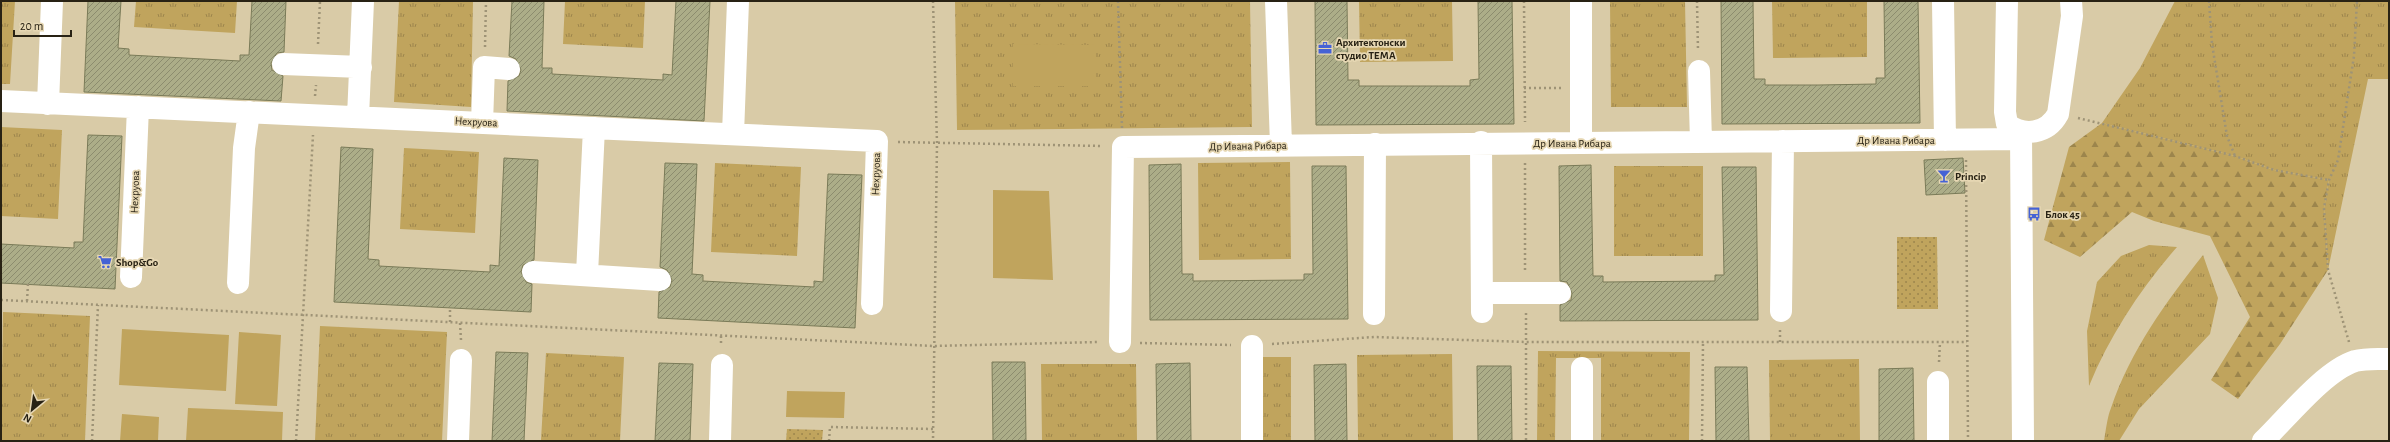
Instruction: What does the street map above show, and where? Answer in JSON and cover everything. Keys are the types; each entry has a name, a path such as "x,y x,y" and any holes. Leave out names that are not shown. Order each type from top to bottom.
{"street":[{"path":"48,104 52,1"},
{"path":"358,117 363,1"},
{"path":"733,134 738,1"},
{"path":"1276,1 1280,145"},
{"path":"1581,1 1581,143"},
{"path":"1943,1 1955,139"},
{"path":"2007,1 2005,112 2007,124 2021,135 2023,441"},
{"path":"2058,114 2072,16 2071,1"},
{"path":"283,64 361,67"},
{"path":"482,123 484,67 509,69"},
{"path":"1699,71 1701,142"},
{"name":"Нехруова","path":"1,101 877,141 872,304"},
{"name":"Нехруова","path":"131,277 138,107"},
{"path":"238,283 244,148 249,112"},
{"name":"Др Ивана Рибара","path":"1123,147 1481,142 1581,143 1955,139 2021,135 2042,130 2055,120 2058,114"},
{"path":"587,274 594,128"},
{"path":"1781,311 1783,141"},
{"path":"1481,142 1482,303 1525,293 1560,293"},
{"path":"1374,314 1375,144"},
{"path":"1120,342 1123,147"},
{"path":"533,272 587,274 660,280"},
{"path":"1252,346 1252,441"},
{"path":"2263,441 2326,378 2356,361 2389,359"},
{"path":"458,441 461,360"},
{"path":"720,441 722,365"},
{"path":"1582,368 1582,441"},
{"path":"1938,382 1938,441"}],"path":[{"path":"484,67 486,1"},
{"path":"933,1 937,143 933,441"},
{"path":"877,141 1123,147 1118,1"},
{"path":"1524,1 1526,441"},
{"path":"1697,1 1699,71"},
{"path":"2209,1 2212,44 2227,136 2235,156"},
{"path":"2356,361 2328,270 2324,208 2329,180 2338,160 2354,56 2357,1"},
{"path":"1524,88 1581,87"},
{"path":"2058,114 2102,122 2235,156 2274,170 2329,180"},
{"path":"296,441 314,115"},
{"path":"1955,139 1968,342 1968,441"},
{"path":"27,301 28,284"},
{"path":"1,300 934,346 1120,342 1252,346 1374,337 1526,342 1968,342"},
{"path":"92,441 98,305"},
{"path":"450,308 450,322"},
{"path":"1702,441 1703,342"},
{"path":"829,441 830,427 934,429"}],"green space":[{"path":"1,1 15,1 10,84 1,84"},
{"path":"136,1 237,1 235,33 134,27"},
{"path":"399,1 473,1 471,107 394,102"},
{"path":"565,1 645,1 643,48 563,44"},
{"path":"955,1 1250,1 1252,127 957,130"},
{"path":"1359,1 1452,1 1453,61 1360,62"},
{"path":"1610,1 1685,1 1687,107 1611,107"},
{"path":"1772,1 1867,1 1867,57 1773,58"},
{"path":"2175,1 2389,1 2389,79 2368,79 2328,270 2324,208 2329,180 2274,170 2235,156 2102,123 2140,68"},
{"path":"1013,44 1096,45 1096,86 1013,86"},
{"path":"2102,123 2235,156 2274,170 2329,180 2324,208 2328,270 2280,344 2238,399 2211,380 2250,317 2210,236 2154,221 2132,212 2080,257 2044,240 2069,147"},
{"path":"1,127 62,130 58,219 1,216"},
{"path":"404,148 479,152 475,233 400,229"},
{"path":"1290,162 1291,259 1199,260 1198,163"},
{"path":"715,163 801,167 797,256 711,252"},
{"path":"1614,166 1703,166 1703,256 1614,256"},
{"path":"993,190 1049,191 1053,280 993,278"},
{"path":"1897,237 1937,237 1938,309 1897,309"},
{"path":"2149,245 2177,247 2151,279 2127,313 2097,367 2089,386 2087,331 2097,282 2121,256"},
{"path":"2203,255 2218,298 2210,334 2139,409 2119,441 2104,441 2110,412 2128,367 2150,328"},
{"path":"3,312 90,316 85,441 1,441"},
{"path":"320,326 447,332 442,441 315,441"},
{"path":"122,329 229,335 226,391 119,385"},
{"path":"239,332 281,335 277,406 235,404"},
{"path":"1538,351 1690,352 1689,441 1601,441 1601,358 1556,358 1555,441 1537,441"},
{"path":"546,353 624,357 620,441 541,440"},
{"path":"1452,354 1453,441 1358,441 1357,355"},
{"path":"1262,357 1291,357 1291,441 1262,441"},
{"path":"1859,359 1860,441 1770,441 1769,360"},
{"path":"1041,364 1136,364 1137,441 1042,441"},
{"path":"787,391 845,392 844,418 786,417"},
{"path":"188,408 283,412 282,441 186,441"},
{"path":"122,414 159,417 158,441 120,441"},
{"path":"787,429 823,430 822,441 786,441"}],"building":[{"path":"88,1 121,1 118,48 129,49 129,55 240,61 240,55 249,55 252,1 286,1 284,52 277,53 271,63 272,70 283,76 281,101 84,92"},
{"path":"512,1 544,1 542,68 552,68 552,74 663,80 663,74 672,75 676,1 710,1 704,121 507,111 508,81 519,76 521,70 516,59 509,56"},
{"path":"1315,1 1347,1 1348,80 1359,80 1359,86 1470,86 1470,80 1479,79 1478,1 1512,1 1514,124 1316,125"},
{"path":"1721,1 1753,1 1754,79 1765,79 1765,85 1819,85 1876,84 1876,78 1885,78 1884,1 1918,1 1920,123 1722,124"},
{"path":"88,135 122,136 115,289 1,283 1,244 74,248 74,242 83,242"},
{"path":"341,147 373,149 368,259 379,260 379,266 490,272 490,265 499,266 504,158 538,160 534,260 523,265 521,272 526,282 532,284 531,312 334,302"},
{"name":"Princip","path":"1963,158 1965,193 1926,195 1924,160"},
{"path":"665,163 697,164 692,274 703,275 703,281 814,287 814,281 823,282 828,174 862,175 855,328 658,318 659,292 670,287 672,280 667,270 660,267"},
{"path":"1181,164 1182,274 1193,274 1193,281 1304,280 1304,274 1313,274 1312,166 1346,166 1348,319 1150,320 1149,165"},
{"path":"1591,165 1593,276 1603,276 1603,282 1715,281 1715,275 1724,275 1722,167 1756,167 1758,320 1560,321 1560,305 1571,300 1572,293 1567,282 1560,281 1559,166"},
{"path":"496,352 528,353 524,441 492,441"},
{"path":"992,362 1025,362 1026,441 993,441"},
{"path":"659,363 693,364 690,441 655,441"},
{"path":"1190,363 1191,441 1157,441 1156,364"},
{"path":"1346,364 1347,441 1315,441 1314,365"},
{"path":"1477,366 1511,366 1512,441 1478,441"},
{"path":"1715,367 1747,367 1749,441 1716,441"},
{"path":"1913,368 1914,441 1879,441 1879,369"}],"place":[{"name":"Архитектонски студио ТЕМА","path":"1325,48"},
{"name":"Princip","path":"1944,176"},
{"name":"Блок 45","path":"2034,214"},
{"name":"Shop&Go","path":"105,262"}]}
